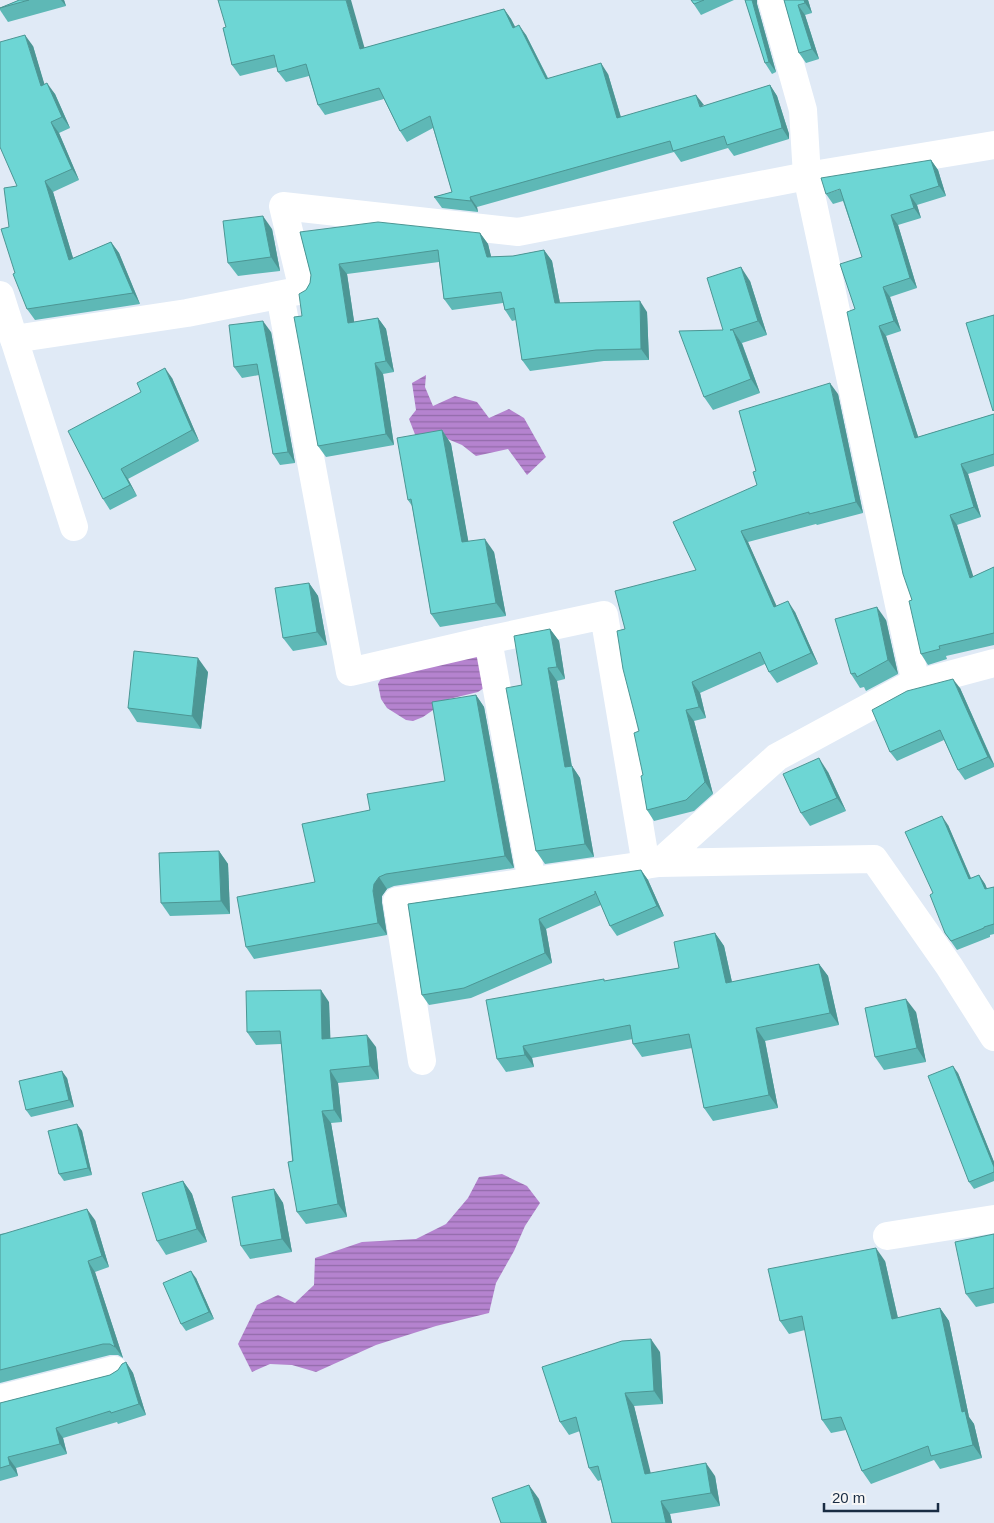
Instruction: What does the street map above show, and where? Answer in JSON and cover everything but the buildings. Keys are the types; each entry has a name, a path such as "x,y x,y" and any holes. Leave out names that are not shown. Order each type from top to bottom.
{"street":[{"path":"772,0 803,110 807,176 916,684"},
{"path":"14,339 187,313 303,290 283,206 518,232 807,176 994,145"},
{"path":"0,295 74,527"},
{"path":"280,295 350,672 604,615 653,864"},
{"path":"488,640 532,882"},
{"path":"653,864 777,757 908,686 994,663"},
{"path":"422,1061 397,901 653,864 874,859 949,966 994,1037"},
{"path":"887,1236 994,1219"},
{"path":"0,1399 114,1370"}],"shaded area":[{"path":"426,375 425,387 433,406 455,396 477,402 489,418 509,409 524,418 546,457 527,475 508,449 476,456 462,445 438,435 416,437 409,419 416,410 412,383"},
{"path":"460,653 482,657 491,683 478,692 449,699 423,717 413,721 406,720 387,708 381,699 378,684 383,675"},
{"path":"502,1174 527,1186 540,1203 525,1226 514,1251 496,1283 489,1313 436,1326 376,1345 316,1372 292,1365 270,1364 252,1372 238,1344 257,1305 278,1295 295,1303 314,1285 315,1258 362,1242 416,1239 446,1224 468,1198 479,1177"}]}
